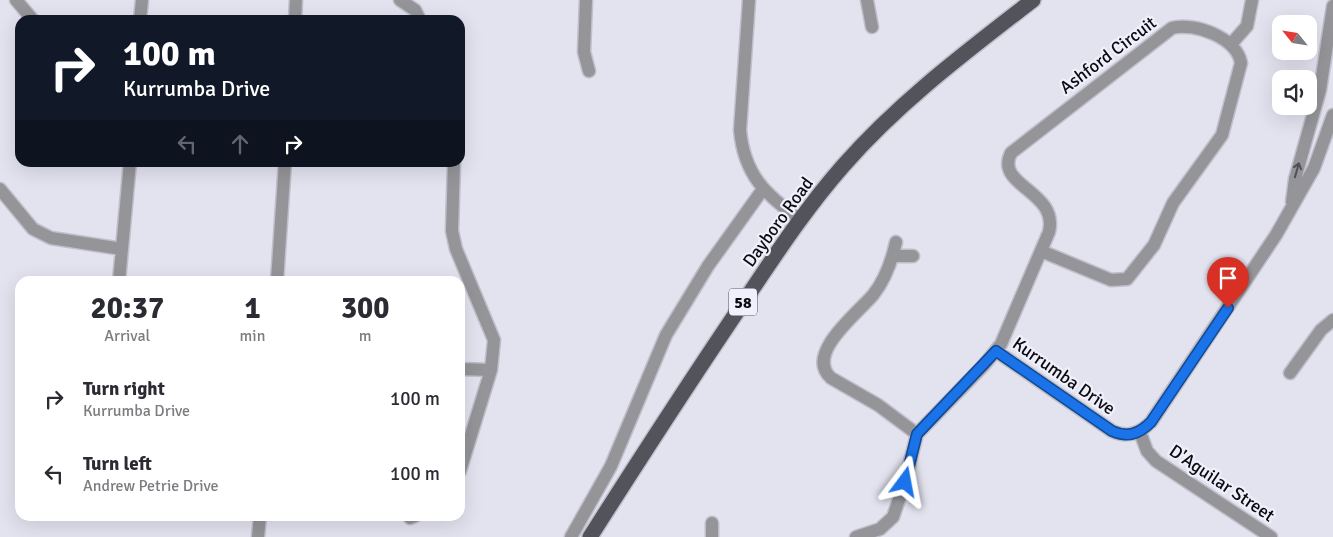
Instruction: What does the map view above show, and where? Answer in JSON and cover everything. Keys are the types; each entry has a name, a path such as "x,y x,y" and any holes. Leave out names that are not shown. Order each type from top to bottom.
{"main road":[{"name":"Dayboro Road","path":"590,537 687,385 800,220 842,166 889,117 943,69 1033,0"}],"street":[{"path":"16,0 28,15"},
{"path":"140,15 142,0"},
{"path":"295,15 296,0"},
{"path":"400,0 414,10 417,15"},
{"path":"586,0 584,46 589,71"},
{"path":"749,0 740,130 744,158 763,189 776,202 800,220"},
{"path":"867,0 872,27"},
{"path":"1041,251 1111,280 1128,279 1133,274 1154,245 1173,203 1222,135 1241,63 1238,52 1232,43 1247,26 1252,0"},
{"path":"1292,204 1295,179 1316,106 1330,44 1333,6"},
{"name":"Ashford Circuit","path":"917,434 996,351 1006,334 1050,225 1049,214 1044,204 1009,172 1007,162 1011,153 1172,28 1191,27 1232,43"},
{"path":"1140,432 1151,422 1268,247 1314,168 1333,115"},
{"path":"119,276 130,167"},
{"path":"277,276 285,167"},
{"path":"454,167 452,231 462,266 494,340 491,370 465,455"},
{"path":"0,189 33,228 51,238 122,249"},
{"name":"Dayboro Road","path":"572,537 611,466 666,335 708,266 763,189"},
{"path":"856,537 883,533 895,510 905,482 917,434 878,405 831,378 822,366 825,352 853,314 872,295 893,256 896,242"},
{"path":"893,256 913,256"},
{"path":"1290,373 1321,330 1333,320"},
{"name":"Kurrumba Drive","path":"996,351 1112,431 1125,435 1140,432"},
{"path":"465,369 491,370"},
{"name":"D'Aguilar Street","path":"1140,432 1147,451 1156,461 1271,537"},
{"path":"258,537 260,521"},
{"path":"712,522 712,537"}],"route":[{"path":"905,482 917,434 996,351 1112,431 1118,434 1132,435 1140,432 1151,422 1228,308"}]}
